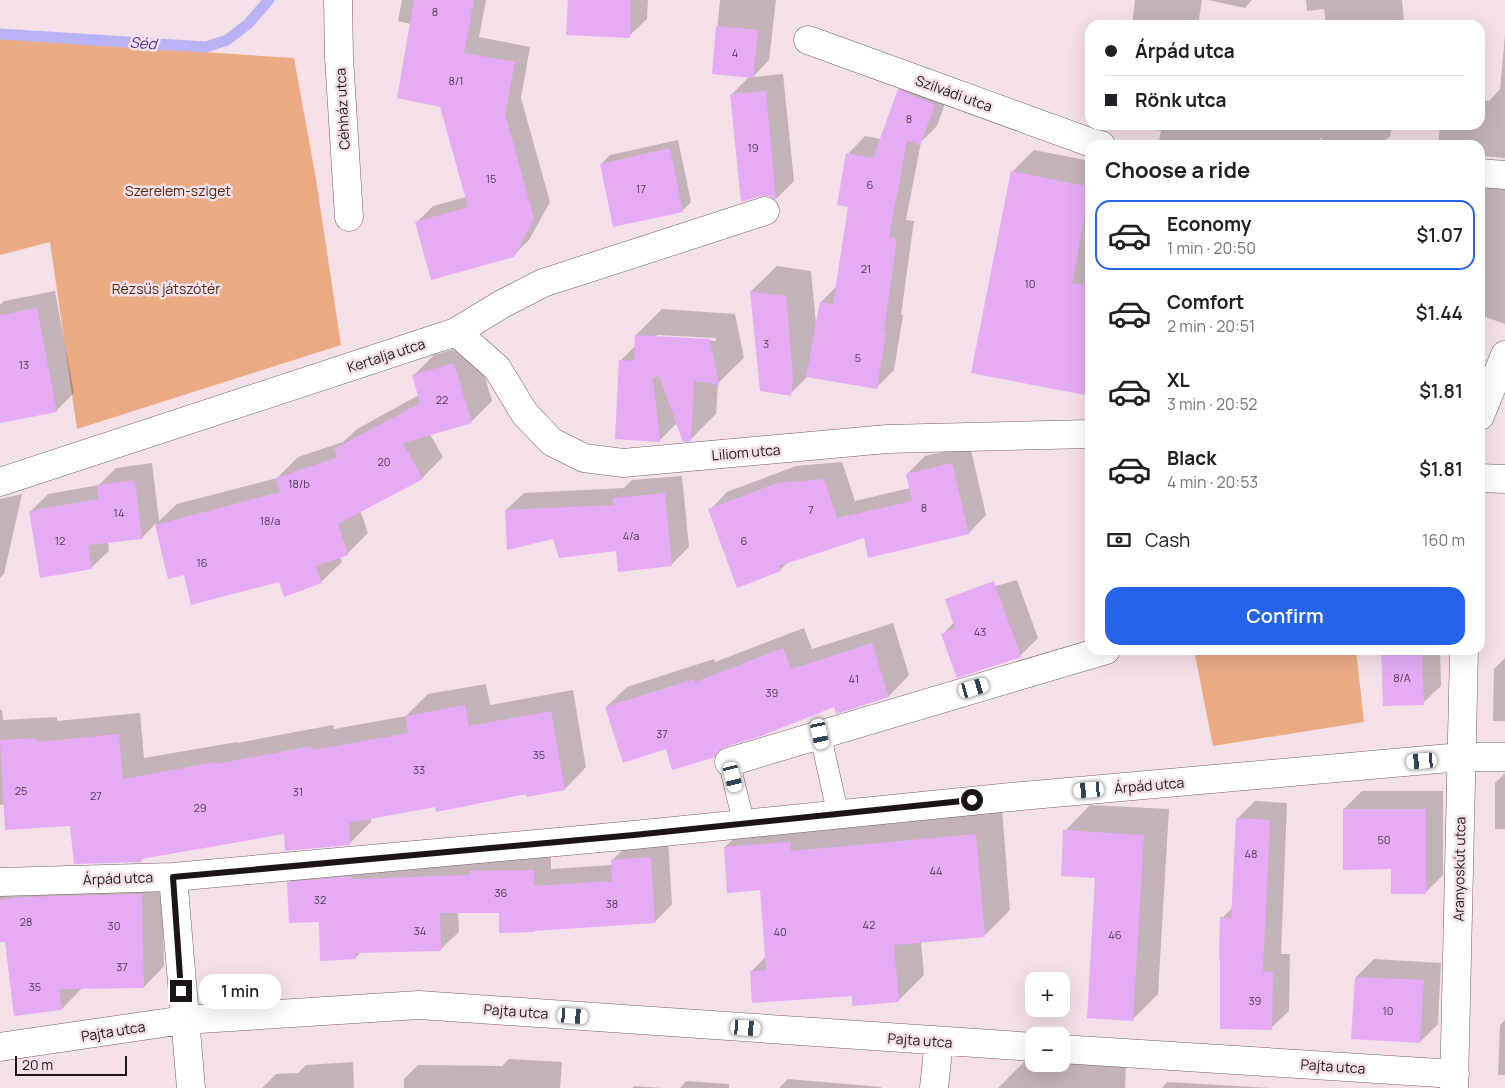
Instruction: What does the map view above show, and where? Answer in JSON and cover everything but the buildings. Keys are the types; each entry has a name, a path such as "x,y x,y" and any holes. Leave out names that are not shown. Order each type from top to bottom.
{"street":[{"name":"Céhház utca","path":"338,0 339,57 349,217"},
{"name":"Szilvádi utca","path":"808,40 1085,141"},
{"path":"1485,174 1505,175"},
{"name":"Kertalja utca","path":"0,482 456,332 502,304 543,283 765,212"},
{"name":"Liliom utca","path":"456,332 497,368 526,414 552,442 584,458 623,463 887,439 1085,434"},
{"path":"1485,404 1505,355"},
{"path":"1485,478 1505,479"},
{"path":"729,762 1089,655"},
{"name":"Aranyoskút utca","path":"1455,1081 1464,655"},
{"name":"Árpád utca","path":"0,882 173,877 744,824 1011,797 1461,757 1505,757"},
{"path":"173,877 191,1088"},
{"name":"Pajta utca","path":"0,1047 184,1020 419,1005 1025,1046"},
{"path":"934,1088 939,1041"},
{"name":"Pajta utca","path":"1070,1050 1455,1081"}],"lane":[{"path":"820,734 838,814"},
{"path":"729,762 744,824"}],"green space":[{"name":"Szerelem-sziget","path":"0,39 294,58 316,179 341,345 77,429 50,242 0,255"},
{"path":"1195,655 1357,655 1364,722 1213,746"}],"waterway":[{"name":"Séd","path":"0,34 206,47 227,40 248,24 269,0"}],"route":[{"path":"181,991 173,877 634,835 972,800"}],"park label":[{"name":"Rézsűs játszótér","path":"166,288"}]}
